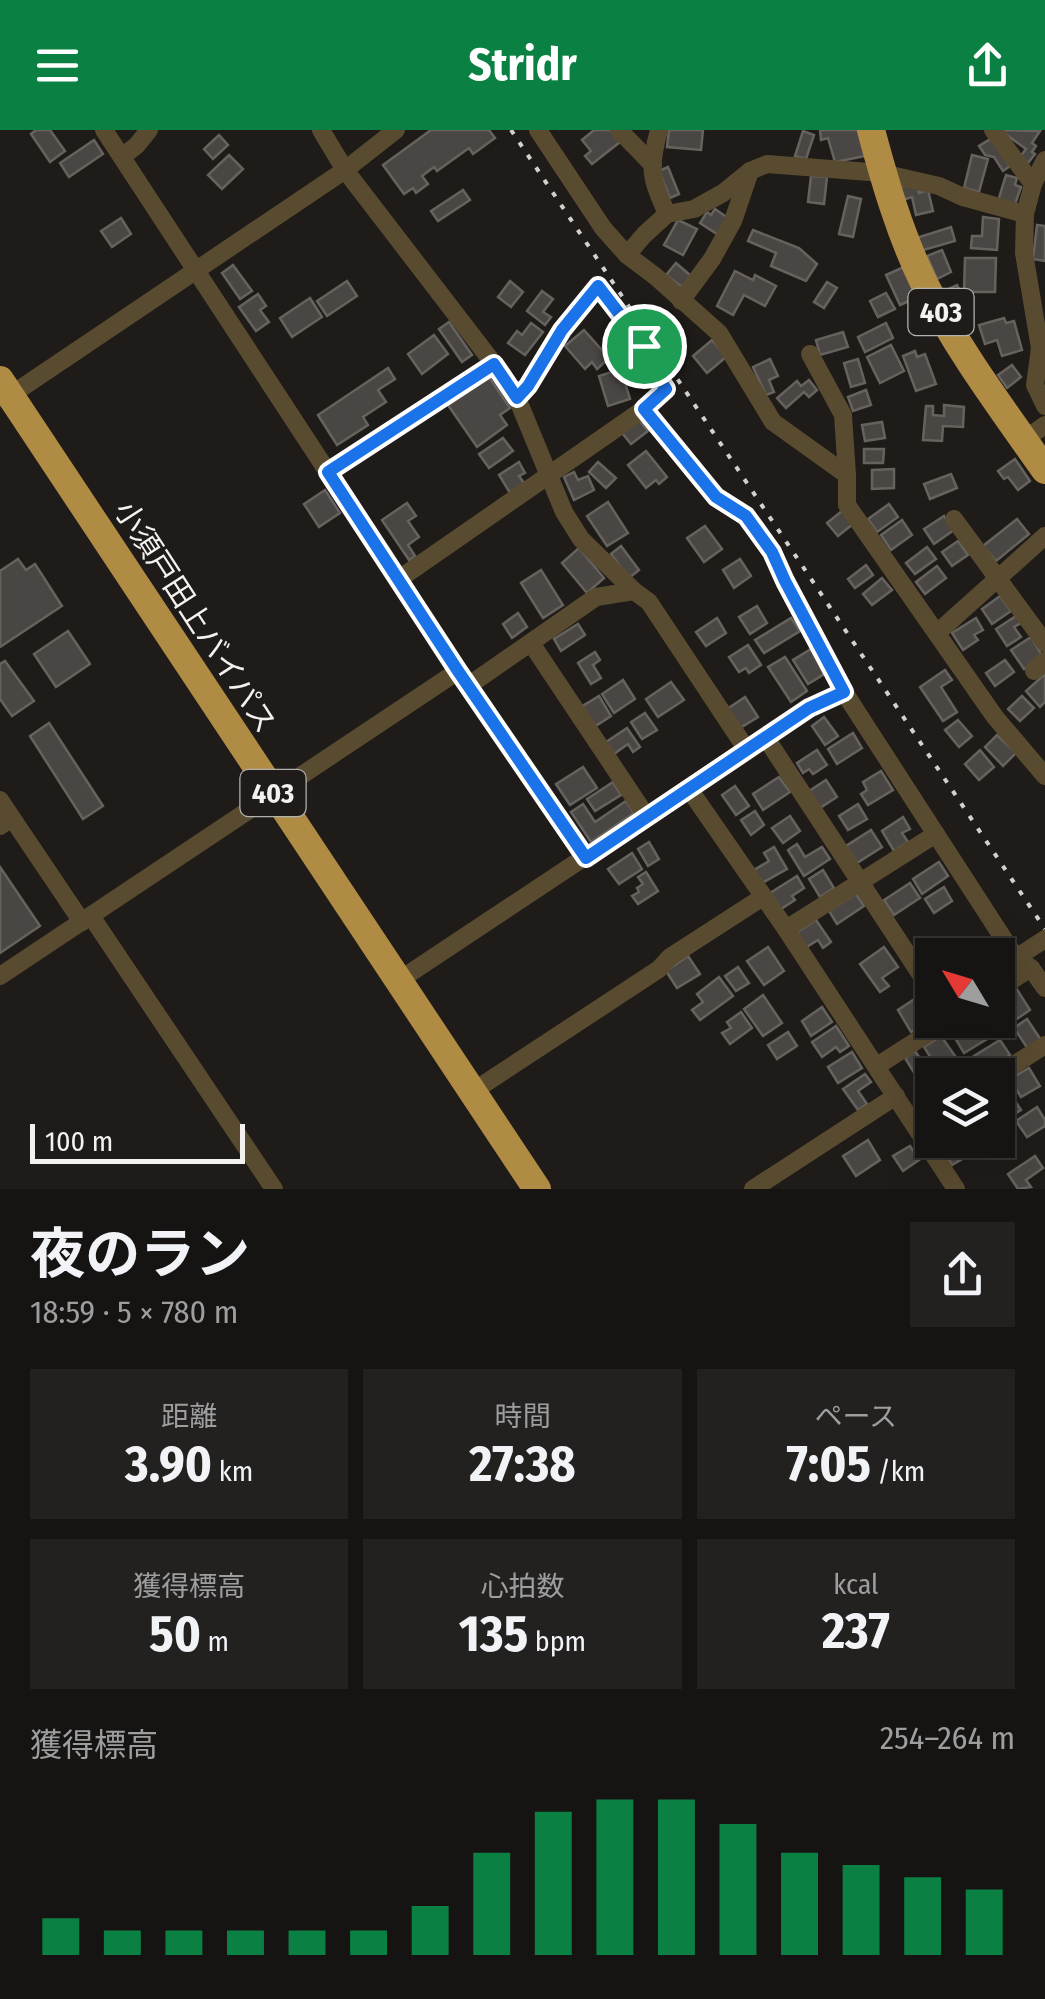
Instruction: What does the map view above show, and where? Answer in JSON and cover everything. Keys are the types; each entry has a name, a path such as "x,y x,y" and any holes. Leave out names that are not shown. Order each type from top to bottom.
{"highway":[{"name":"403","path":"871,130 902,233 924,283 955,337 1034,432 1045,470"},
{"name":"小須戸田上バイパス","path":"3,393 537,1189"}],"street":[{"path":"104,130 463,678 586,858"},
{"path":"122,157 149,130"},
{"path":"320,130 517,398 564,512 581,539 649,602 747,750"},
{"path":"3,393 346,170 396,130"},
{"path":"538,130 603,228 627,255 719,334 773,422 847,475"},
{"path":"620,130 652,164"},
{"path":"659,130 652,179 667,214"},
{"path":"994,130 1032,184"},
{"path":"1045,160 1032,184 1025,214 1024,254 1042,346 1035,386 1045,406"},
{"path":"627,255 667,214 694,209 767,164 882,173 939,186 963,197 1025,214"},
{"path":"681,302 734,221 750,171"},
{"path":"399,579 644,409 666,389 647,360 644,346 598,286 562,330 517,398"},
{"path":"810,354 844,415 847,504 995,718 1042,773"},
{"path":"328,472 494,364"},
{"path":"644,409 716,497 746,516 772,552 844,692 1023,963 1045,988"},
{"path":"954,519 1045,644"},
{"path":"937,634 1045,536"},
{"path":"302,775 463,678 531,643 596,598 634,591"},
{"path":"531,643 646,817"},
{"path":"398,981 809,708 844,692"},
{"path":"766,738 915,966"},
{"path":"689,789 896,1096 915,1114"},
{"path":"0,800 6,822 86,919 274,1189"},
{"path":"0,976 255,806"},
{"path":"786,929 936,834"},
{"path":"472,1092 763,897"},
{"path":"1015,971 1045,940"},
{"path":"876,1066 920,1038"},
{"path":"1015,1064 1045,1044"},
{"path":"753,1189 896,1096"},
{"path":"941,1158 956,1189"}],"building":[{"path":"50,130 65,151 50,162 31,134"},
{"path":"431,130 489,130 495,138 473,154 469,148 437,171 434,167 422,176 428,184 416,193 413,188 404,194 383,165"},
{"path":"594,130 610,130 620,142 592,164 585,156 591,151 582,140"},
{"path":"669,130 703,130 701,150 667,147"},
{"path":"820,130 859,130 865,156 835,162 828,138 821,140"},
{"path":"1000,130 1040,131 1032,143 1036,146 1032,152 1035,154 1028,163 1020,157 1026,149"},
{"path":"803,131 814,135 806,159 795,156"},
{"path":"219,135 228,145 213,159 204,149"},
{"path":"992,138 1010,166 1003,171 994,157 985,155 979,146"},
{"path":"94,140 103,154 69,177 60,163"},
{"path":"229,155 243,169 222,189 208,175"},
{"path":"972,155 988,159 979,192 964,188"},
{"path":"668,167 679,194 670,198 659,171"},
{"path":"1006,175 1017,178 1015,185 1021,187 1014,207 998,201"},
{"path":"811,176 827,177 824,204 808,202"},
{"path":"917,183 919,193 928,190 933,211 916,215 912,197 903,200 900,187"},
{"path":"463,190 470,200 438,221 431,211"},
{"path":"848,196 861,199 853,237 839,234"},
{"path":"715,209 728,218 717,234 700,223 707,212 711,215"},
{"path":"983,217 999,219 997,250 971,248 972,236 982,236"},
{"path":"121,218 131,234 112,247 101,231"},
{"path":"678,220 697,229 683,255 664,245"},
{"path":"1037,225 1045,226 1045,261 1033,259"},
{"path":"951,227 955,241 920,251 916,238"},
{"path":"753,230 799,248 817,264 806,281 771,266 776,253 748,241"},
{"path":"942,250 951,272 937,279 927,256"},
{"path":"965,258 996,258 995,292 964,292"},
{"path":"676,263 691,276 682,287 666,275"},
{"path":"233,265 252,291 240,299 222,273"},
{"path":"904,267 918,297 900,305 886,275"},
{"path":"735,271 753,280 755,275 776,286 765,306 744,295 733,315 717,306"},
{"path":"347,281 357,296 327,316 317,301"},
{"path":"510,281 523,292 511,307 498,297"},
{"path":"827,282 837,288 824,308 814,302"},
{"path":"957,285 973,315 963,321 946,290"},
{"path":"542,291 553,299 543,312 551,317 545,325 527,311"},
{"path":"886,293 895,309 878,317 870,301"},
{"path":"258,294 266,306 260,310 269,322 256,331 239,307"},
{"path":"310,298 322,317 292,337 280,318"},
{"path":"1004,318 1006,323 1014,321 1022,350 1002,356 997,340 985,344 979,325"},
{"path":"449,322 472,355 462,362 439,329"},
{"path":"531,323 543,332 525,355 508,343 517,331 522,335"},
{"path":"886,323 893,338 865,352 858,337"},
{"path":"584,330 609,358 597,369 592,362 585,369 565,346"},
{"path":"843,332 848,347 820,355 816,340"},
{"path":"434,335 448,354 422,374 408,354"},
{"path":"712,340 726,357 707,373 693,356"},
{"path":"891,345 904,371 880,383 867,357"},
{"path":"915,351 917,357 925,354 936,384 916,391 903,356"},
{"path":"770,359 778,376 769,380 774,392 766,395 753,367"},
{"path":"858,359 865,383 851,387 844,363"},
{"path":"1012,365 1021,377 1007,388 998,375"},
{"path":"388,368 395,379 378,390 386,402 363,417 368,425 337,445 318,415"},
{"path":"621,369 630,399 608,406 599,376"},
{"path":"489,377 510,408 500,415 507,425 477,447 448,405"},
{"path":"809,380 817,390 809,397 804,392 786,408 777,398 797,381 801,386"},
{"path":"866,390 871,405 853,411 848,397"},
{"path":"944,405 964,407 963,427 943,426 942,441 923,440 926,406 933,406 933,415 944,416"},
{"path":"639,420 648,431 631,444 622,433"},
{"path":"882,422 885,438 865,441 862,425"},
{"path":"503,438 513,451 489,468 479,454"},
{"path":"864,449 884,449 883,463 864,463"},
{"path":"646,451 667,477 646,488 628,465"},
{"path":"1015,459 1030,481 1018,490 998,471"},
{"path":"519,462 525,473 519,476 524,483 510,493 499,475"},
{"path":"598,462 616,478 606,488 589,472"},
{"path":"894,469 894,488 872,489 872,470"},
{"path":"574,472 578,480 588,476 594,490 574,500 564,477"},
{"path":"951,474 957,488 930,499 924,484"},
{"path":"325,490 340,513 319,527 304,504"},
{"path":"608,502 628,533 607,546 587,516"},
{"path":"407,503 416,516 408,521 419,537 408,545 415,556 409,560 382,520"},
{"path":"889,504 898,517 877,532 868,519"},
{"path":"842,511 853,524 838,536 827,523"},
{"path":"944,516 954,530 934,544 924,529"},
{"path":"1017,519 1029,534 996,561 983,546"},
{"path":"902,520 912,535 891,550 881,535"},
{"path":"705,526 722,549 704,562 687,538"},
{"path":"958,541 968,555 952,566 942,552"},
{"path":"621,546 639,570 629,578 611,554"},
{"path":"927,547 936,559 915,574 906,563"},
{"path":"579,548 604,578 587,593 562,563"},
{"path":"18,559 26,570 35,564 62,606 0,647 0,571"},
{"path":"740,559 751,576 734,588 723,570"},
{"path":"866,565 873,575 855,588 848,579"},
{"path":"937,566 946,578 925,594 916,582"},
{"path":"541,570 563,605 543,618 521,583"},
{"path":"882,578 892,590 872,605 863,594"},
{"path":"1000,596 1011,611 992,624 982,609"},
{"path":"757,606 767,623 750,634 739,617"},
{"path":"518,613 527,627 512,638 503,624"},
{"path":"1016,616 1021,623 1014,627 1021,637 1007,646 996,629"},
{"path":"717,618 726,633 706,646 696,632"},
{"path":"791,618 800,631 764,653 755,640"},
{"path":"976,618 983,630 974,635 978,640 963,650 952,633"},
{"path":"578,624 585,635 561,651 554,639"},
{"path":"68,631 90,664 56,687 34,654"},
{"path":"1031,637 1043,657 1024,669 1011,650"},
{"path":"748,645 761,665 749,673 746,668 739,672 729,657"},
{"path":"811,649 826,673 808,684 793,660"},
{"path":"595,652 600,660 593,665 601,678 591,684 578,663"},
{"path":"785,657 807,691 791,702 768,667"},
{"path":"1005,660 1014,672 995,686 986,673"},
{"path":"5,661 34,701 12,716 0,699 0,664"},
{"path":"945,670 952,680 941,687 957,712 943,721 920,687"},
{"path":"1045,674 1045,702 1040,707 1026,691"},
{"path":"623,680 635,699 614,713 602,694"},
{"path":"671,682 684,700 658,717 646,699"},
{"path":"599,696 611,716 594,727 581,707"},
{"path":"1022,696 1034,708 1020,721 1008,709"},
{"path":"745,697 758,717 740,728 727,709"},
{"path":"645,713 657,730 642,739 631,722"},
{"path":"824,717 838,736 825,745 812,726"},
{"path":"958,720 972,736 959,747 945,730"},
{"path":"49,723 103,806 83,819 30,736"},
{"path":"627,728 640,747 633,752 628,744 614,754 606,742"},
{"path":"853,733 862,748 837,764 828,749"},
{"path":"997,735 1016,753 1003,766 985,747"},
{"path":"817,750 827,765 813,774 809,769 803,773 797,763"},
{"path":"980,750 994,767 979,780 965,764"},
{"path":"583,767 597,788 570,805 556,784"},
{"path":"881,771 893,790 868,805 861,794 867,790 863,782"},
{"path":"779,777 790,792 763,810 753,794"},
{"path":"826,780 837,797 820,808 809,791"},
{"path":"613,782 621,795 595,811 587,799"},
{"path":"735,786 749,806 736,815 722,795"},
{"path":"626,801 634,813 591,842 571,812 583,804 595,822"},
{"path":"858,804 867,819 848,830 839,816"},
{"path":"755,811 764,825 751,835 741,820"},
{"path":"790,816 800,831 783,843 772,828"},
{"path":"903,817 910,829 902,833 908,842 894,851 882,831"},
{"path":"871,830 882,847 857,863 846,846"},
{"path":"649,842 659,859 648,866 638,849"},
{"path":"797,844 805,857 822,847 830,859 804,876 788,850"},
{"path":"774,847 787,869 762,883 754,870 769,861 764,853"},
{"path":"632,853 642,869 619,884 608,869"},
{"path":"939,862 948,876 922,894 913,879"},
{"path":"0,867 40,926 0,953"},
{"path":"823,870 834,888 820,897 809,879"},
{"path":"646,872 658,891 638,904 632,896 643,884 638,877"},
{"path":"797,876 804,888 781,909 770,893"},
{"path":"910,883 920,898 894,915 884,900"},
{"path":"944,887 952,901 934,913 925,899"},
{"path":"856,894 864,906 837,924 829,911"},
{"path":"816,920 831,942 823,948 818,940 805,948 796,933"},
{"path":"768,947 784,971 764,985 747,961"},
{"path":"884,947 898,967 882,978 889,986 880,992 860,964"},
{"path":"688,956 700,974 677,988 666,971"},
{"path":"738,967 749,983 736,991 725,976"},
{"path":"719,977 733,996 700,1020 692,1010 703,1002 697,994"},
{"path":"1015,989 1030,1010 1015,1020"},
{"path":"763,995 782,1023 763,1036 744,1009"},
{"path":"913,1000 915,1030 911,1032 898,1010"},
{"path":"822,1007 832,1022 811,1036 802,1021"},
{"path":"741,1012 752,1028 730,1044 722,1033 731,1028 727,1022"},
{"path":"1027,1019 1041,1040 1028,1049 1015,1027"},
{"path":"836,1026 849,1046 840,1052 836,1047 822,1057 812,1042"},
{"path":"788,1032 797,1046 777,1059 768,1045"},
{"path":"942,1038 955,1056 931,1058 924,1047"},
{"path":"955,1038 989,1038 964,1053"},
{"path":"1000,1040 1010,1055 1005,1058 974,1056"},
{"path":"915,1051 920,1058 915,1058 915,1074 905,1058"},
{"path":"852,1052 862,1068 838,1083 828,1067"},
{"path":"1029,1068 1040,1086 1021,1097 1015,1087 1015,1076"},
{"path":"865,1074 871,1082 858,1091 867,1104 858,1110 843,1089"},
{"path":"1037,1107 1045,1126 1027,1137 1016,1121"},
{"path":"868,1140 880,1160 856,1176 843,1156"},
{"path":"910,1146 919,1160 903,1171 893,1156"},
{"path":"1035,1156 1043,1168 1026,1180 1031,1187 1018,1189 1008,1174"}],"railway":[{"path":"511,130 1045,929"}],"route":[{"path":"598,286 644,346 647,360 666,389 644,409 716,497 746,516 772,552 844,692 809,708 586,858 328,472 494,364 517,398 562,330 598,286"}]}
